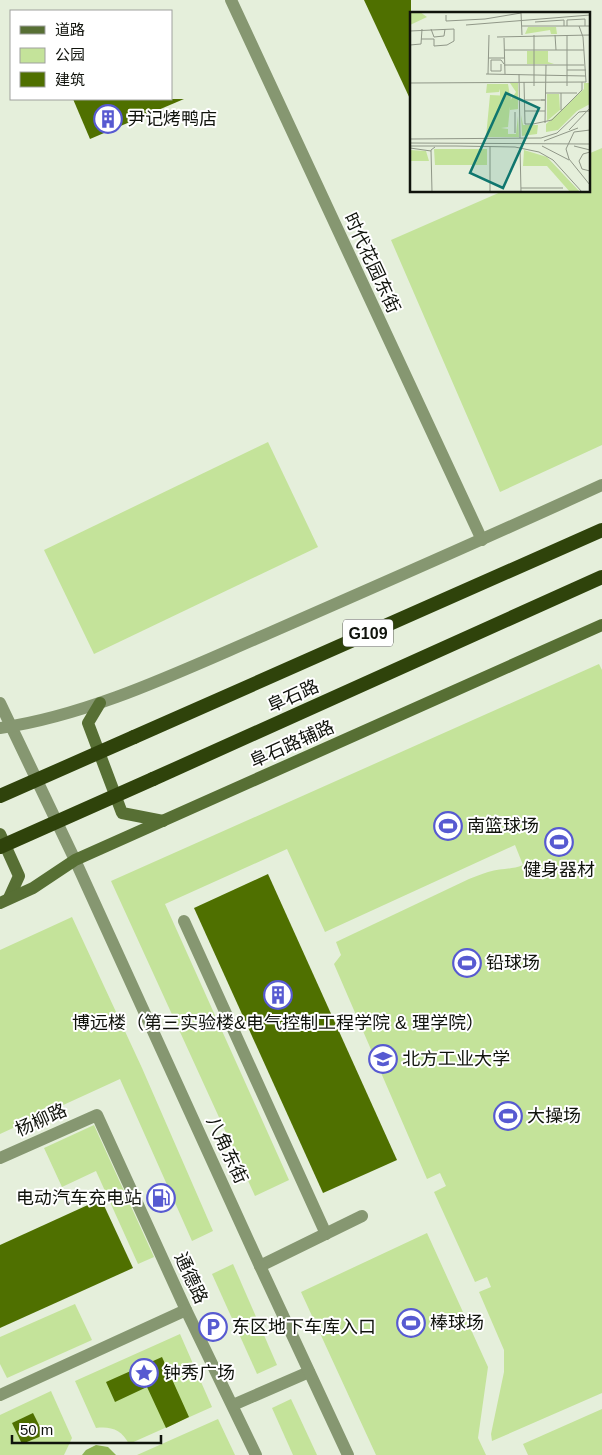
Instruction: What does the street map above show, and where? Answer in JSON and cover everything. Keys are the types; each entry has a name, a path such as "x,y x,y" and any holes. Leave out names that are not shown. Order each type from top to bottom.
{"highway":[{"name":"阜石路","path":"0,796 602,530"},
{"name":"阜石路","path":"0,847 602,577"}],"main road":[{"name":"阜石路辅路","path":"5,901 33,888 75,860 602,625"},
{"path":"100,703 88,723 122,813 163,821"},
{"path":"0,834 18,876 5,901"}],"street":[{"name":"时代花园东街","path":"231,0 482,540"},
{"path":"0,703 6,727 100,703 193,665 482,540 602,485"},
{"name":"八角东街","path":"6,727 75,860 348,1455"},
{"path":"184,921 326,1234"},
{"name":"杨柳路","path":"0,1158 97,1115"},
{"name":"通德路","path":"97,1115 186,1310 256,1455"},
{"path":"260,1266 362,1216"},
{"path":"0,1395 186,1310"},
{"path":"233,1405 310,1372"}],"green space":[{"path":"602,148 602,445 500,492 391,240 501,192 590,192 590,153"},
{"path":"268,442 318,547 94,654 44,550"},
{"path":"599,664 602,670 602,1393 492,1441 491,1434 504,1372 504,1350 479,1292 491,1287 487,1277 475,1282 434,1192 446,1186 440,1173 427,1179 334,964 341,955 336,942 469,879 493,871 523,865 515,845 325,932 287,849 165,904 289,1180 255,1196 111,881"},
{"path":"72,917 142,1068 213,1231 192,1241 120,1079 0,1134 0,950"},
{"path":"94,1125 154,1257 138,1264 96,1171 62,1187 44,1148"},
{"path":"427,1233 488,1367 478,1438 486,1455 376,1455 301,1292"},
{"path":"233,1264 277,1365 257,1374 212,1274"},
{"path":"75,1304 92,1340 7,1378 0,1364 0,1337"},
{"path":"180,1334 212,1407 129,1444 123,1435 111,1428 96,1428 75,1381"},
{"path":"51,1391 72,1438 64,1455 0,1455 0,1415"},
{"path":"291,1399 317,1455 293,1455 272,1408"},
{"path":"602,1409 602,1455 528,1455 523,1444"},
{"path":"218,1419 235,1455 137,1455"}],"shaded area":[{"path":"96,1445 108,1447 116,1455 82,1455 86,1450"}],"building":[{"path":"364,0 411,0 410,99"},
{"name":"尹记烤鸭店","path":"184,99 90,139 73,100"},
{"name":"博远楼（第三实验楼&电气控制工程学院 & 理学院）","path":"268,874 397,1160 323,1193 194,908"},
{"path":"101,1199 133,1268 0,1328 0,1245"},
{"path":"162,1357 189,1417 166,1428 147,1387 115,1402 106,1382"},
{"path":"33,1413 44,1435 22,1444 12,1423"}],"place":[{"name":"尹记烤鸭店","path":"108,119"},
{"name":"南篮球场","path":"448,826"},
{"name":"健身器材","path":"559,842"},
{"name":"铅球场","path":"467,963"},
{"name":"博远楼（第三实验楼&电气控制工程学院 & 理学院）","path":"278,995"},
{"name":"北方工业大学","path":"383,1059"},
{"name":"大操场","path":"508,1116"},
{"name":"电动汽车充电站","path":"161,1198"},
{"name":"棒球场","path":"411,1323"},
{"name":"东区地下车库入口","path":"213,1327"},
{"name":"钟秀广场","path":"144,1373"}]}
